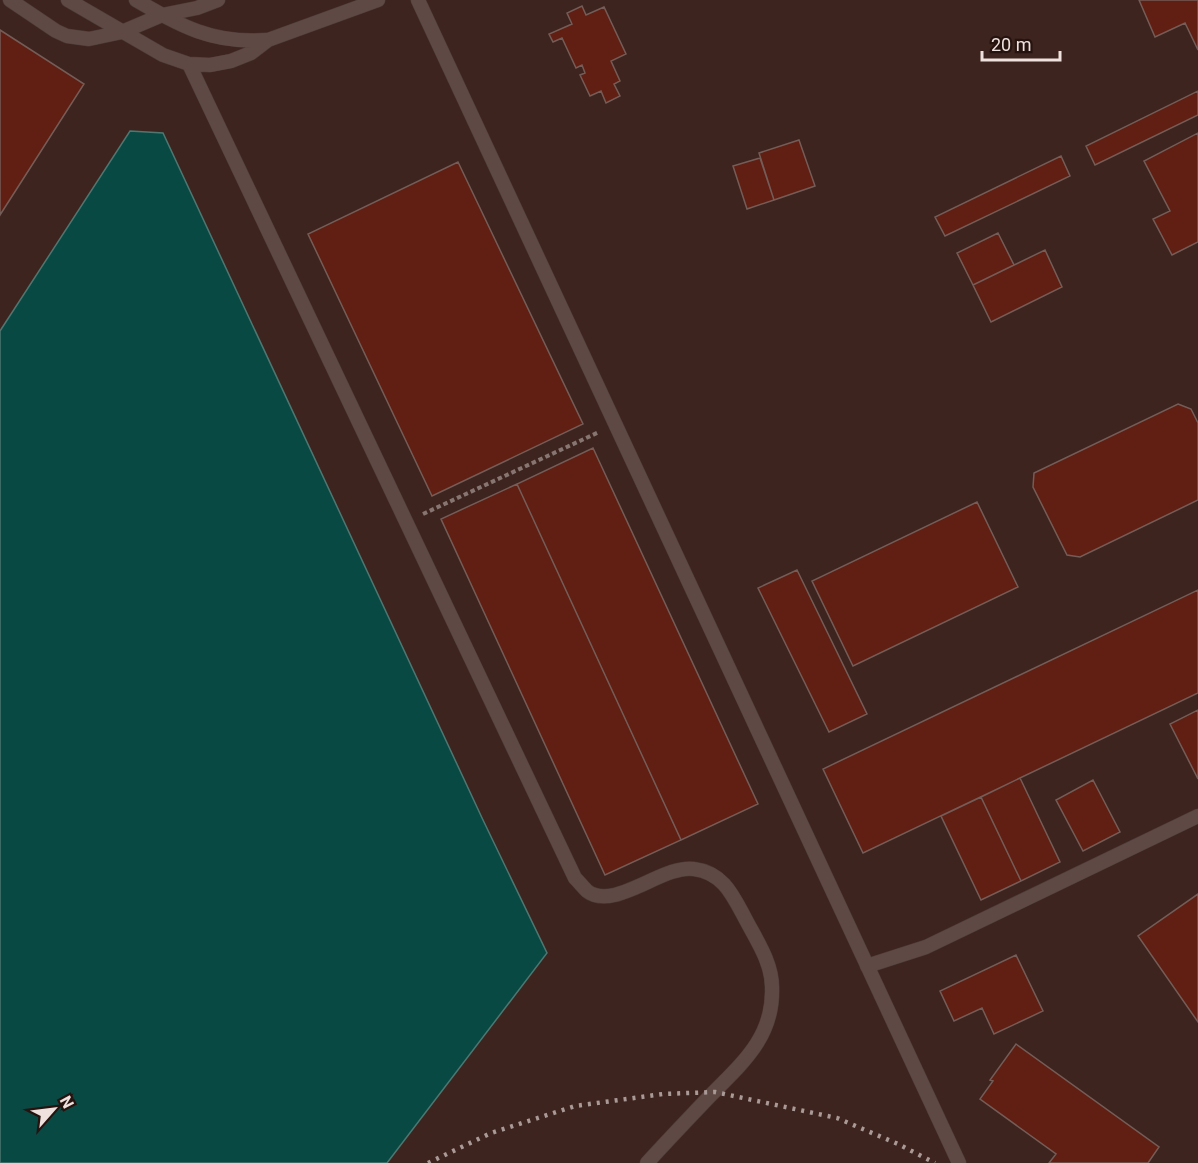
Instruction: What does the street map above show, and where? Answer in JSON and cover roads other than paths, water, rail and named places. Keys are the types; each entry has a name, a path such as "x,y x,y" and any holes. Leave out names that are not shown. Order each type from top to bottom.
{"lane":[{"path":"10,0 68,36 89,39 122,32 162,15 197,8 218,0"},
{"path":"68,0 163,55 189,64 210,65 231,61 268,40 378,0"},
{"path":"136,0 162,15 219,39 242,42 268,40"},
{"path":"418,0 959,1163"},
{"path":"189,64 575,878 588,892 603,897 618,894 675,871 693,868 717,876 731,893 768,964 772,986 771,1009 763,1034 749,1058 646,1163"},
{"path":"867,966 926,947 1198,816"}],"water":[{"path":"130,131 163,133 547,953 387,1163 0,1163 0,331"}],"railway":[{"path":"428,1163 491,1133 575,1106 663,1094 715,1092 837,1118 898,1144 935,1163"}]}
